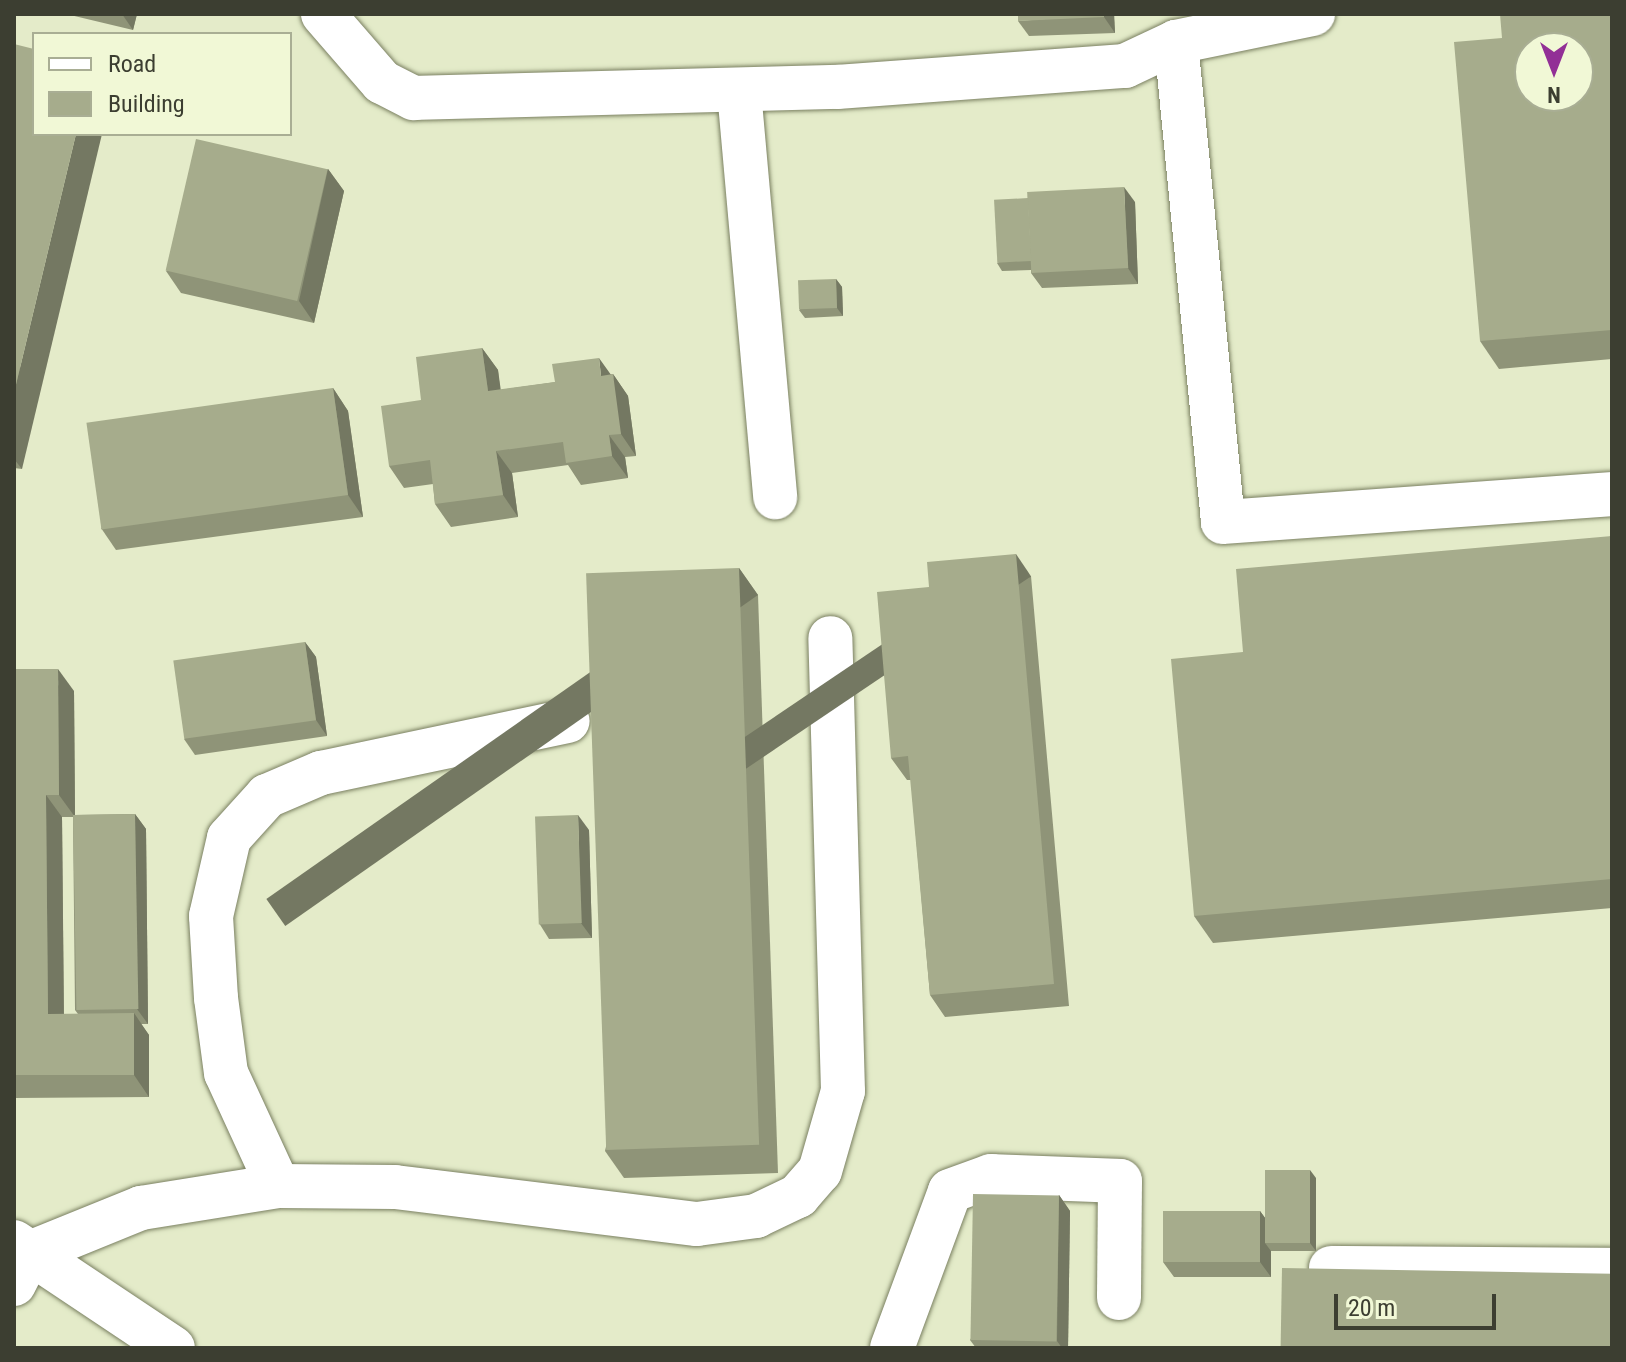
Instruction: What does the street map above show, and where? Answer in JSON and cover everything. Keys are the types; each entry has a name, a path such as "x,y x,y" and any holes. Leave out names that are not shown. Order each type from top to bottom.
{"street":[{"path":"323,14 382,82 414,98 739,91 1125,66 1176,42 1313,14"},
{"path":"1176,42 1223,522 1612,494"},
{"path":"739,91 775,497"},
{"path":"19,1260 141,1208 278,1186 395,1187 697,1224 756,1216 798,1196 820,1171 843,1091 830,638"},
{"path":"278,1186 226,1073 211,916 229,838 267,796 321,773 568,721"},
{"path":"892,1348 950,1191 991,1176 1120,1181 1119,1298"},
{"path":"19,1260 173,1348"},
{"path":"1331,1268 1612,1270"}],"building":[{"path":"1018,14 1104,14 1104,17 1018,21"},
{"path":"1500,14 1612,14 1612,330 1480,341 1454,42 1502,38"},
{"path":"14,44 32,48 32,136 76,136 14,393"},
{"path":"196,139 328,169 297,301 166,271"},
{"path":"1124,187 1128,268 1031,273 1027,192"},
{"path":"1028,198 1031,261 997,263 994,200"},
{"path":"836,279 837,308 799,309 798,280"},
{"path":"482,348 488,391 555,382 552,364 599,358 601,376 613,374 621,434 609,435 612,456 566,463 563,442 496,451 503,495 435,504 430,460 389,466 381,406 421,400 416,357"},
{"path":"333,388 348,495 101,530 86,423"},
{"path":"1612,536 1612,879 1194,916 1171,659 1243,652 1236,569"},
{"path":"1016,554 1054,984 930,995 908,756 891,758 877,592 929,587 927,562"},
{"path":"739,568 759,1145 606,1150 586,573"},
{"path":"305,642 316,720 184,739 173,661"},
{"path":"14,669 58,669 59,795 46,795 48,1014 134,1013 134,1075 14,1075"},
{"path":"135,814 138,1009 76,1010 73,815"},
{"path":"578,815 582,923 539,924 535,817"},
{"path":"1265,1170 1310,1170 1310,1243 1265,1243"},
{"path":"973,1194 1059,1196 1056,1341 970,1340"},
{"path":"1163,1211 1260,1211 1260,1262 1163,1262"},
{"path":"1282,1268 1612,1274 1611,1348 1281,1348"}]}
